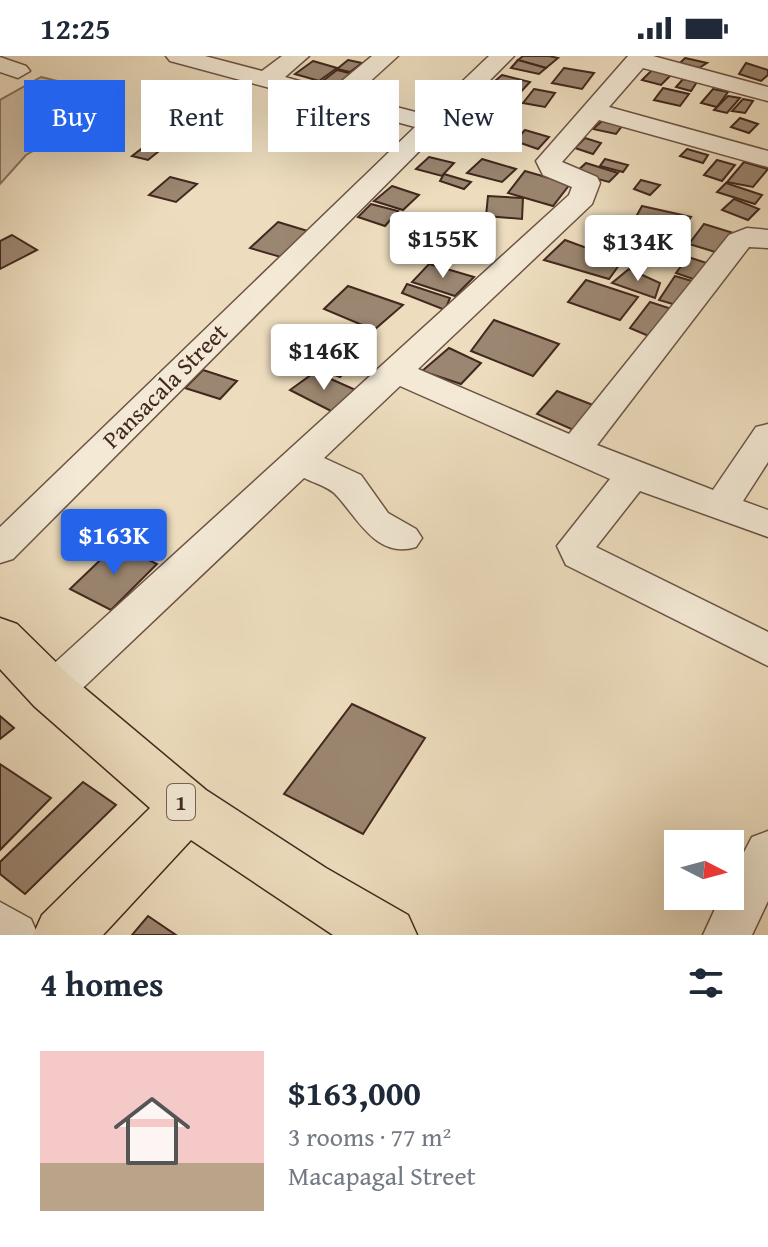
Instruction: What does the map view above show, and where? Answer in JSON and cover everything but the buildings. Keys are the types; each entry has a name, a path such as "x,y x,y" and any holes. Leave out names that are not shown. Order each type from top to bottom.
{"main road":[{"name":"1","path":"0,637 52,691 187,807 306,887 387,935"},
{"path":"63,935 187,807"}],"street":[{"path":"178,56 268,82"},
{"path":"265,81 297,56"},
{"path":"358,80 386,56"},
{"name":"Pansacala Street","path":"477,80 502,56"},
{"path":"52,691 582,198 587,183 548,165 640,57 768,94"},
{"path":"592,110 768,159"},
{"name":"Pansacala Street","path":"0,549 415,140"},
{"path":"576,448 739,241 761,238"},
{"path":"395,371 633,475 768,524"},
{"path":"720,508 768,435"},
{"path":"299,461 348,484 375,522 403,538"},
{"path":"633,475 576,546 579,555 591,564 768,650"},
{"path":"727,935 768,852"},
{"path":"0,925 14,935"}],"shaded area":[{"path":"24,87 24,152 31,152 0,184 0,100"}]}
